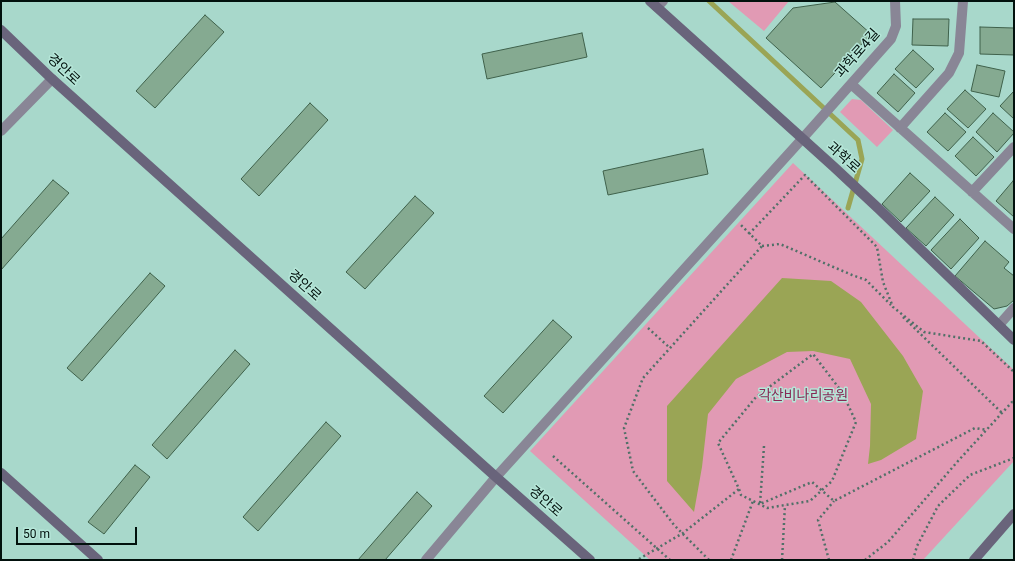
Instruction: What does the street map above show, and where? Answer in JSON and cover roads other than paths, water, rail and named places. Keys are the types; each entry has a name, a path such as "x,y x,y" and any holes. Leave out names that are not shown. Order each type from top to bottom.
{"main road":[{"name":"과학로","path":"656,3 879,209 1014,340"},
{"name":"경안로","path":"1,30 52,79 590,560"},
{"path":"1,473 98,560"},
{"path":"974,560 1014,514"}],"street":[{"name":"과학로4길","path":"802,139 818,119 837,100 891,38 896,26 895,1"},
{"path":"900,128 949,73 959,53 963,1"},
{"path":"1,131 52,79"},
{"path":"851,84 1014,229"},
{"path":"426,560 496,477 802,139"},
{"path":"972,192 1014,147"},
{"path":"999,325 1014,308"}],"waterway":[{"path":"709,1 858,140 862,159 848,208"}],"park label":[{"name":"각산비나리공원","path":"803,396"}]}
